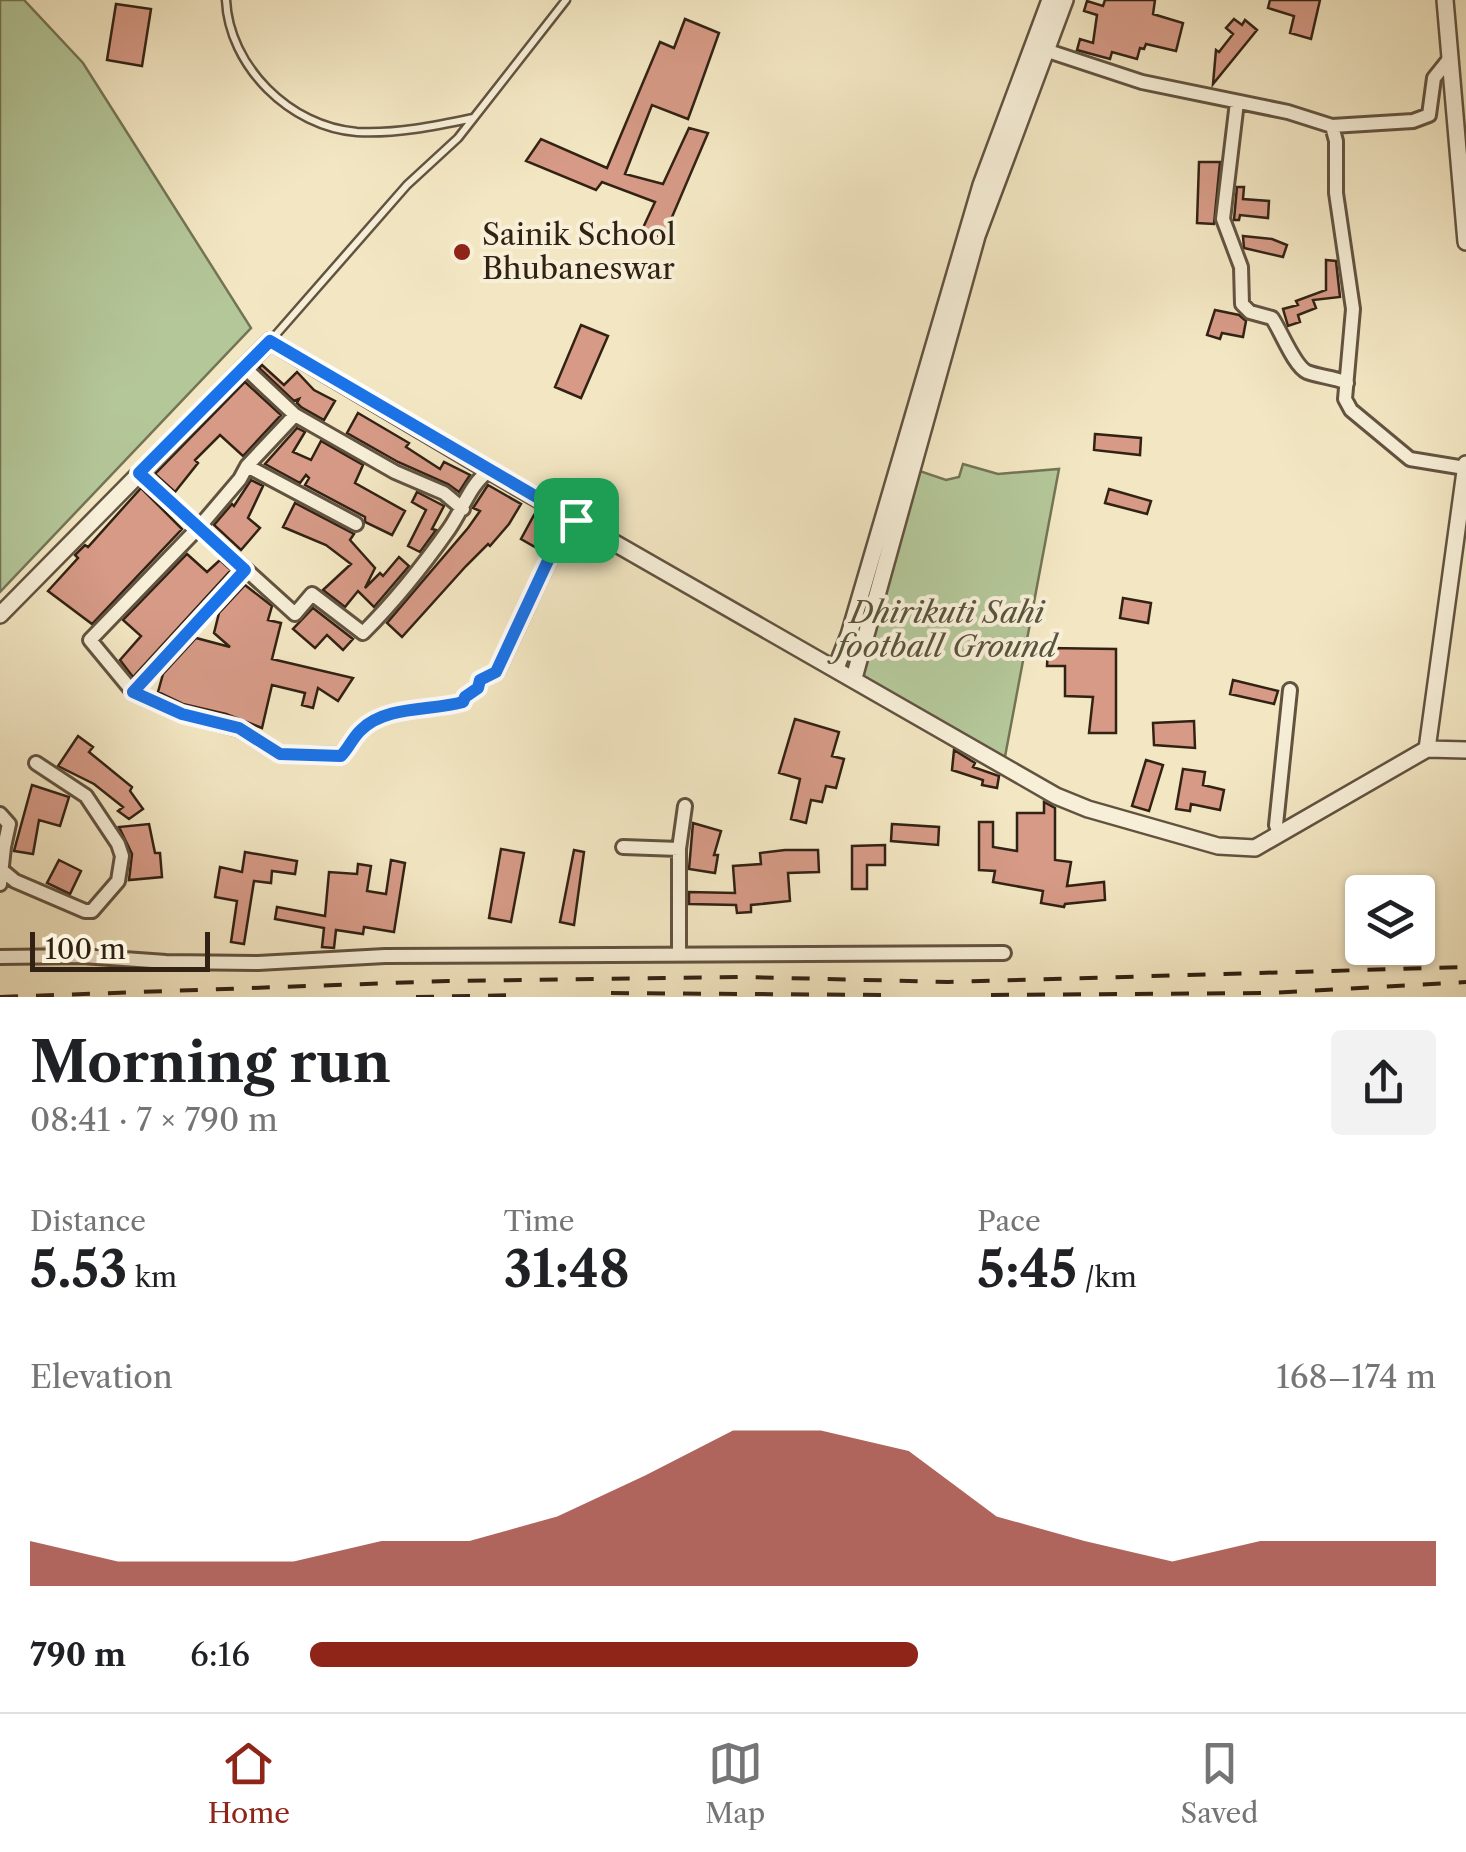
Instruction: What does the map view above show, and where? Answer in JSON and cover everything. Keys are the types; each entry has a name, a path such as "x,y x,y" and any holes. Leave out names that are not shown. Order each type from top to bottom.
{"street":[{"path":"836,668 855,617 981,185 1050,0"},
{"path":"854,678 978,236 1065,0"},
{"path":"1445,0 1466,242"},
{"path":"1045,50 1142,82 1288,112 1332,126 1414,121 1429,115 1434,78 1450,58"},
{"path":"1237,102 1223,218 1241,268 1242,304 1250,312 1272,318 1291,347 1295,362 1306,372 1347,383"},
{"path":"1332,126 1336,140 1336,193 1353,309 1346,399 1351,410 1410,459 1466,466 1427,748"},
{"path":"0,615 270,341 1056,796 1088,809 1218,846 1255,848 1427,748 1466,750"},
{"path":"244,367 295,414 396,472 444,494 463,509"},
{"path":"295,414 200,526 90,640 133,692 182,714 239,728 280,754 341,756 360,730 374,721 411,710 463,702 478,688 480,680 496,672 552,552 576,520"},
{"path":"247,466 356,524"},
{"path":"139,473 295,614 312,594 363,633 410,582 463,509 477,479 489,471"},
{"path":"133,692 245,570"},
{"path":"1279,834 1276,825 1290,690"},
{"path":"0,814 9,824 2,847 2,878 92,911 118,881 122,856 97,811 86,796 36,763"},
{"path":"679,954 679,849 685,806"},
{"path":"623,847 679,849"},
{"path":"0,958 82,956 258,963 384,956 1004,954"}],"lane":[{"path":"226,0 230,32 246,64 266,87 316,120 353,132 396,132 474,118"},
{"path":"270,341 407,185 458,138 566,0"}],"green space":[{"path":"0,0 24,0 83,63 251,328 0,592"},
{"name":"Dhirikuti Sahi football Ground","path":"963,464 998,474 1059,469 1004,762 850,670 911,468 946,480 959,477"}],"building":[{"path":"1105,0 1155,0 1153,14 1183,23 1176,51 1146,44 1144,49 1140,48 1137,59 1112,52 1110,59 1077,50 1080,39 1093,43 1097,15 1084,11 1087,1 1103,6"},
{"path":"1270,0 1320,0 1311,39 1290,33 1294,16 1268,8"},
{"path":"116,4 151,9 142,66 107,60"},
{"path":"685,19 719,33 688,119 652,105 625,174 663,184 689,128 708,133 663,238 642,230 655,202 602,182 596,190 526,161 541,139 607,168 660,42 674,48"},
{"path":"1234,19 1242,25 1245,20 1257,30 1213,84 1216,50 1219,52 1233,34 1226,28"},
{"path":"1199,162 1220,162 1214,224 1197,223"},
{"path":"1237,187 1244,187 1243,199 1269,201 1268,218 1240,215 1239,220 1234,220"},
{"path":"1243,236 1287,245 1283,257 1244,248"},
{"path":"1326,260 1336,261 1340,297 1313,300 1316,308 1298,315 1300,322 1288,326 1283,309 1326,290"},
{"path":"1215,310 1239,315 1246,321 1243,337 1222,333 1220,339 1207,335"},
{"path":"581,325 608,336 581,398 555,387"},
{"path":"262,365 284,385 297,372 314,390 335,401 324,420 301,407 299,399 294,401 259,368"},
{"path":"245,382 281,415 243,456 220,435 195,460 198,463 175,492 155,474"},
{"path":"358,413 409,443 406,447 440,469 444,462 470,475 459,492 347,433"},
{"path":"297,428 305,432 293,452 311,460 321,441 363,465 355,483 405,511 392,535 305,485 309,478 306,475 300,483 265,464"},
{"path":"1095,434 1141,438 1140,455 1094,450"},
{"path":"251,480 263,486 248,518 260,528 241,550 214,525 234,506"},
{"path":"488,485 521,504 490,546 466,566 402,637 387,623 468,528 480,511 473,508"},
{"path":"141,488 182,529 92,624 48,591 78,558 75,555 85,545 88,547"},
{"path":"1109,489 1151,501 1147,514 1105,503"},
{"path":"417,492 444,506 432,529 436,530 420,552 408,546 426,510 412,502"},
{"path":"295,503 354,534 350,540 375,568 365,588 380,573 383,576 399,557 409,566 374,607 358,591 345,607 323,590 351,564 326,545 283,527"},
{"path":"534,515 557,530 542,551 521,539"},
{"path":"187,554 207,572 220,560 231,570 133,677 120,660 141,636 123,620"},
{"path":"245,585 272,606 268,620 281,623 272,659 353,678 338,701 318,688 313,708 302,705 305,693 272,685 262,728 183,704 158,692 163,674 196,638 230,647 214,633 219,613"},
{"path":"1123,598 1151,603 1148,623 1120,618"},
{"path":"313,608 353,639 343,650 327,635 315,648 293,629"},
{"path":"1048,648 1116,649 1116,733 1089,733 1093,697 1065,696 1065,666 1047,666"},
{"path":"1233,680 1278,691 1274,704 1230,694"},
{"path":"795,719 839,732 832,756 844,759 836,788 826,786 822,802 811,800 806,823 791,819 800,779 779,773"},
{"path":"1194,721 1195,748 1154,745 1153,723"},
{"path":"78,736 93,747 89,752 132,787 130,791 143,809 129,819 118,811 123,807 94,784 58,766"},
{"path":"954,750 975,763 973,767 999,776 997,788 952,770"},
{"path":"1146,760 1163,765 1149,811 1132,806"},
{"path":"1183,769 1205,772 1203,785 1224,790 1220,810 1191,804 1190,811 1176,809"},
{"path":"32,785 69,797 60,826 39,820 33,854 14,851"},
{"path":"1044,802 1055,808 1055,860 1071,862 1067,886 1104,882 1105,900 1064,907 1041,903 1043,891 993,882 995,871 979,870 979,822 993,822 993,847 1017,851 1017,813 1044,813"},
{"path":"693,823 721,831 714,855 718,855 715,873 689,869"},
{"path":"149,824 155,853 160,853 162,877 129,880 132,854 119,827"},
{"path":"892,824 939,827 938,845 891,841"},
{"path":"885,845 885,865 867,865 867,889 852,889 852,846"},
{"path":"501,849 524,853 511,922 489,918"},
{"path":"574,850 584,852 574,925 560,922"},
{"path":"818,850 819,872 788,873 790,901 751,905 751,912 737,913 736,905 689,904 689,892 735,893 733,866 761,864 760,853"},
{"path":"245,852 297,861 295,874 272,871 271,883 254,881 244,944 231,942 237,901 215,897 220,867 242,872"},
{"path":"59,860 81,871 70,894 47,883"},
{"path":"391,860 405,863 394,932 364,927 363,934 336,930 334,948 322,947 324,928 275,919 277,907 325,916 329,872 357,874 358,864 371,866 367,891 386,894"}],"railway":[{"path":"0,997 448,981 745,977 948,982 1466,967"},
{"path":"991,995 1271,993 1466,982"},
{"path":"611,993 891,995"},
{"path":"416,997 521,995"}],"place":[{"name":"Sainik School Bhubaneswar","path":"462,252"}],"route":[{"path":"270,341 576,520 552,552 496,672 480,680 478,688 463,702 411,710 374,721 360,730 341,756 280,754 239,728 182,714 133,692 245,570 139,473 270,341"}]}
